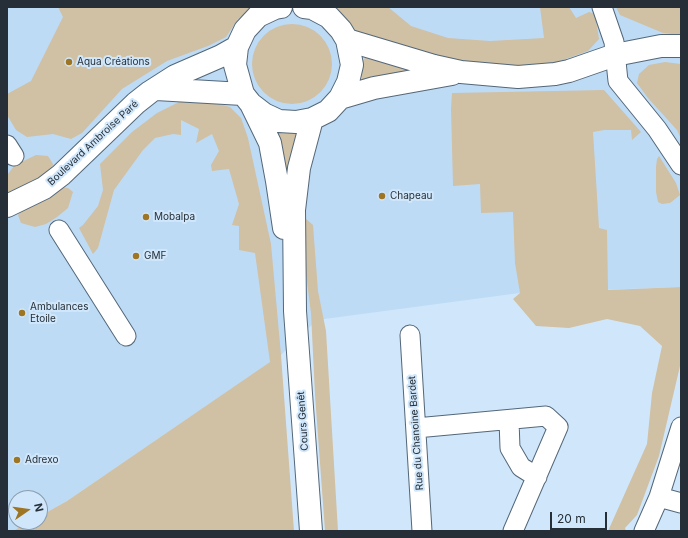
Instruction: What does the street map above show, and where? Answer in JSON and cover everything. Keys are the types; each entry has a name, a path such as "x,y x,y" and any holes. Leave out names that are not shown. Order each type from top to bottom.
{"main road":[{"path":"237,47 245,30 258,16 277,7"},
{"path":"156,89 247,99 264,114 280,121 296,122 312,119 328,111 340,98 348,82 352,65 346,40 341,30 327,12 304,7"},
{"path":"346,40 434,66 461,72 518,76 555,74 569,71 615,55 655,47 673,45 681,46"},
{"name":"Boulevard Ambroise Paré","path":"7,206 44,188 61,176 136,103 156,89 175,76 221,56 237,47"},
{"name":"Cours Genêt","path":"237,47 235,65 247,99 270,143 277,181 295,311"},
{"path":"340,98 374,88 461,72"},
{"name":"Cours Genêt","path":"311,531 295,311 294,210 299,168 312,119"}],"street":[{"path":"602,7 614,42 618,81 656,129 681,165"},
{"path":"59,230 126,336"},
{"name":"Rue du Chanoine Bardet","path":"410,335 422,531"},
{"path":"416,428 546,416 558,427 513,531"},
{"path":"509,420 510,448 521,467 537,477"},
{"path":"644,531 659,496 681,427"},
{"path":"659,496 681,503"}],"shaded area":[{"path":"7,7 681,7 681,287 520,293 317,320 281,355 67,501 48,512 48,490 8,490 8,530 15,530 7,531"},
{"path":"58,7 254,7 238,19 226,37 208,46 167,61 122,89 82,133 71,139 53,134 27,137 16,130 7,115 7,94 31,81 63,17"},
{"path":"337,7 388,7 411,26 448,38 490,41 544,38 540,7 569,7 576,18 589,12 595,14 599,39 588,51 546,66 482,65 391,49 354,31"},
{"path":"616,7 681,7 681,35 663,33 620,15"},
{"path":"284,24 300,24 321,35 332,56 332,72 321,93 300,104 284,104 270,98 263,93 258,86 252,72 252,56 258,42 263,35 270,30"},
{"path":"367,56 385,63 417,69 362,81 362,61"},
{"path":"665,62 681,64 681,139 677,130 648,98 637,83 639,74 649,65"},
{"path":"604,90 641,132 632,140 631,130 604,130 593,132 599,228 607,230 608,290 681,287 680,366 659,456 637,515 625,528 626,531 608,531 647,444 652,393 662,346 640,326 607,319 569,328 536,326 513,299 520,293 515,263 513,212 481,213 480,184 453,186 452,93"},
{"path":"193,100 216,103 230,107 241,118 248,138 271,244 294,531 13,531 48,530 48,512 67,501 270,362 255,253 239,250 239,226 232,225 239,204 229,169 212,171 211,165 219,151 212,134 196,143 199,129 181,120 181,135 173,134 155,138 143,150 114,190 98,248 93,254 79,228 98,206 103,190 100,164 132,132 157,113 179,102"},
{"path":"275,128 302,134 286,189 280,139"},
{"path":"36,155 48,156 53,164 52,170 18,192 7,196 7,175 15,165"},
{"path":"659,156 676,183 680,195 670,203 662,204 658,202 656,192 656,167"},
{"path":"61,187 68,188 73,192 68,208 46,224 35,227 21,223 18,215 22,210"},
{"path":"305,218 313,225 318,291 326,331 338,531 325,531 315,395 311,313 302,243"}],"place":[{"name":"Aqua Créations","path":"69,62"},
{"name":"Chapeau","path":"382,196"},
{"name":"Mobalpa","path":"146,217"},
{"name":"GMF","path":"136,256"},
{"name":"Ambulances Etoile","path":"22,313"},
{"name":"Adrexo","path":"17,460"}]}
